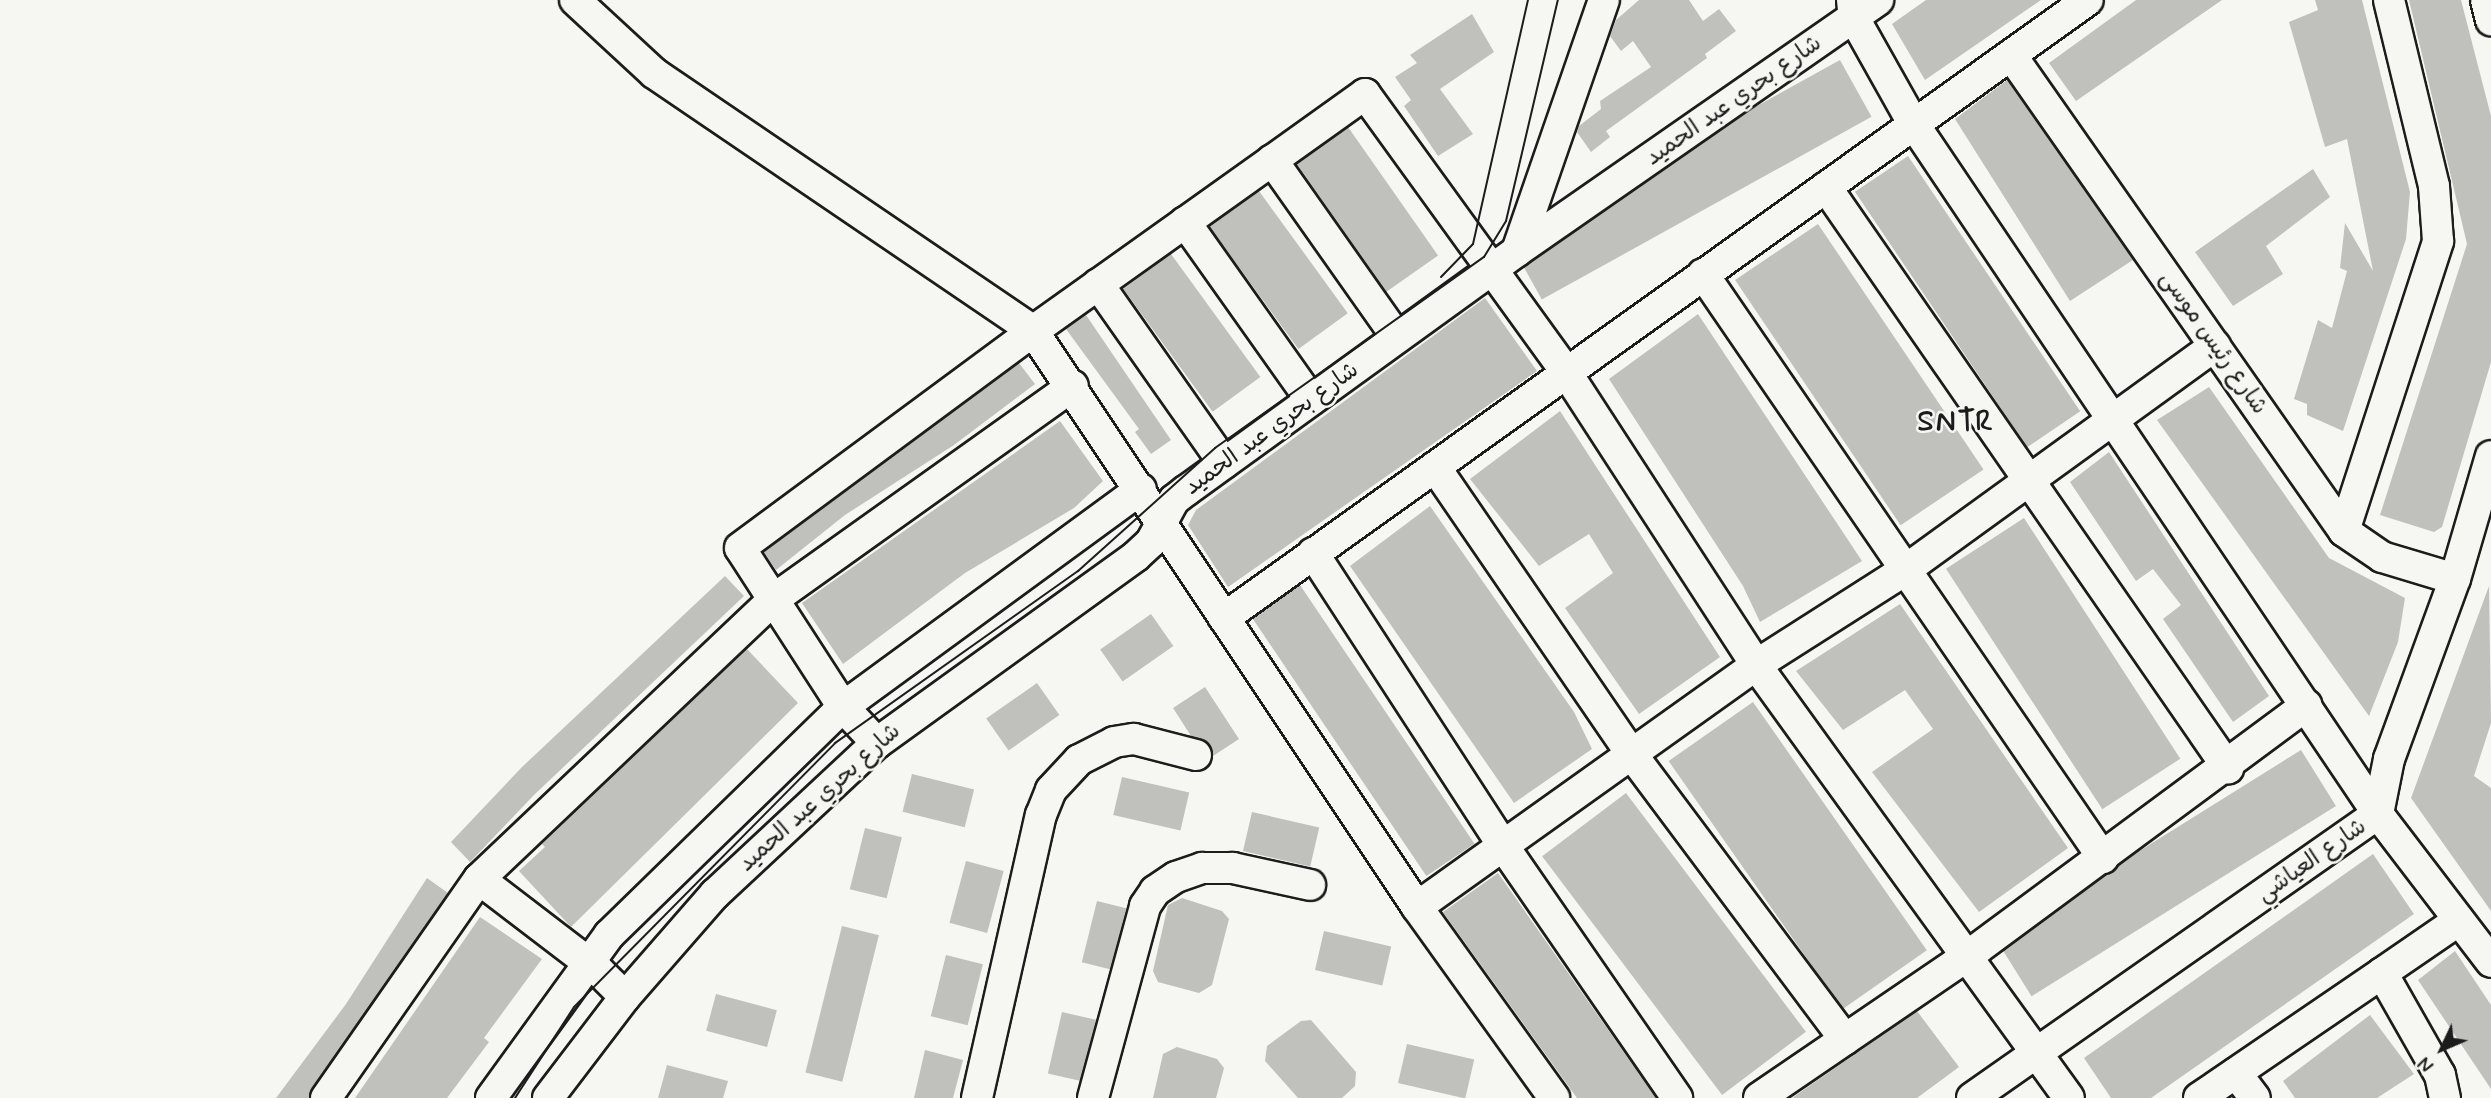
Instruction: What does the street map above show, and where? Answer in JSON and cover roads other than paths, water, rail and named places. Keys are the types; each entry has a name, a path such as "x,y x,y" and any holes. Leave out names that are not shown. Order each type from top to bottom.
{"street":[{"path":"575,0 654,73 1033,331 1073,386 1417,907 1555,1098"},
{"name":"شارع بحري عبد الحميد","path":"548,1098 625,997 715,894 877,743 1136,556 1163,524 1174,500 1853,9 1878,0"},
{"path":"1224,618 2088,0"},
{"path":"2344,531 2438,241 2431,173 2389,0"},
{"path":"2486,0 2491,20"},
{"path":"1517,251 1609,6"},
{"path":"1853,9 1913,123 2378,814 2491,962"},
{"name":"شارع رئيس موسى","path":"2011,55 2344,531 2382,557 2455,579"},
{"path":"877,743 843,707 740,548 1033,331 1365,94 1566,372 1756,665 1969,955 2069,1098"},
{"path":"1272,160 1397,337"},
{"path":"1826,187 2228,768"},
{"path":"1185,222 1311,400"},
{"path":"1703,274 1908,568 2104,858"},
{"path":"1098,285 1224,463"},
{"path":"1417,907 1504,847 1630,752 1756,665 1908,568 2029,477 2215,346"},
{"path":"326,1098 479,879 774,599 1073,386"},
{"name":"شارع العياشي","path":"1972,1098 2378,814 2389,759 2487,492 2491,456"},
{"path":"1435,467 1630,752 1845,1039"},
{"path":"491,1098 609,935 843,707 1141,489"},
{"path":"1313,553 1504,847 1677,1098"},
{"path":"1759,1098 1969,955 2228,768 2307,705"},
{"path":"976,1098 1041,815 1052,790 1079,760 1114,742 1134,739 1196,755"},
{"path":"1093,1098 1145,906 1155,891 1176,877 1202,868 1233,869 1310,886"},
{"path":"479,879 625,997"},
{"path":"2199,1098 2459,920"},
{"path":"2382,973 2440,1075 2445,1098"},
{"path":"2236,1073 2255,1098"}],"tram line":[{"path":"1441,277 1473,244 1528,0"},
{"path":"515,1098 574,1007 835,743 1078,571 1215,448 1484,257 1506,221 1558,0"}],"district":[{"name":"SNTR","path":"1956,422"}]}
